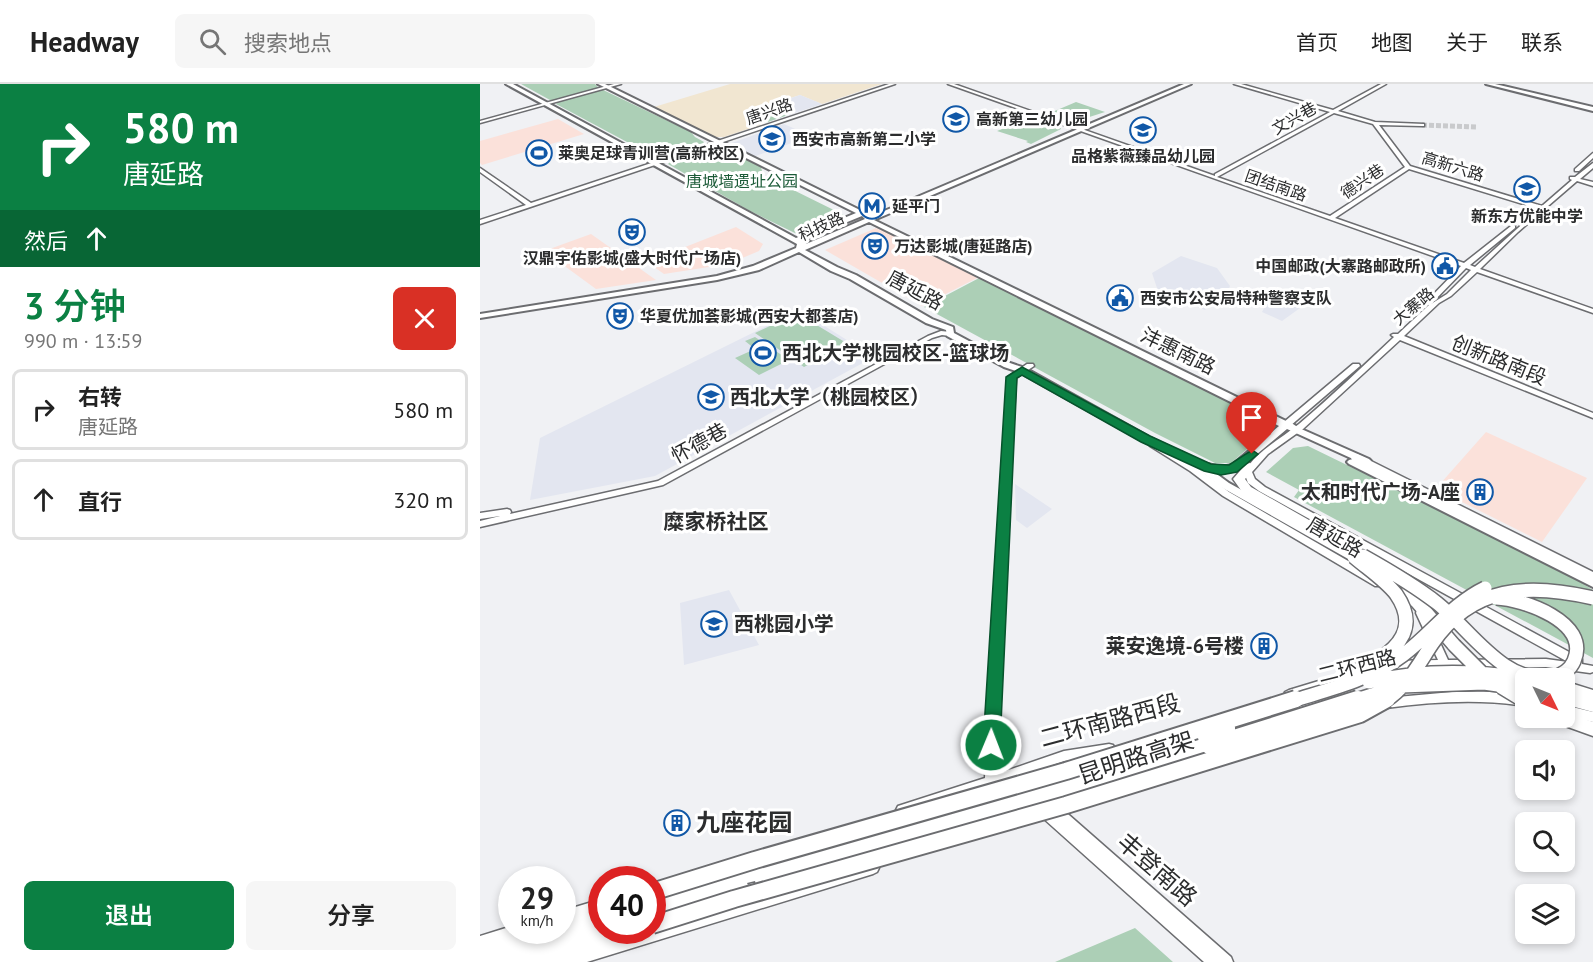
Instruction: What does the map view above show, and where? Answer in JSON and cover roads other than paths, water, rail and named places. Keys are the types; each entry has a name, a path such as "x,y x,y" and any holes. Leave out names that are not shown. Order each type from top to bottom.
{"highway":[{"path":"1357,458 1593,578"},
{"path":"1250,467 1239,479 1247,490 1361,553 1429,597 1491,655 1513,669 1536,677 1551,677 1564,673 1575,663 1578,649 1573,636 1557,619 1534,605 1501,598 1483,600 1465,608"},
{"path":"1361,553 1410,595 1477,669 1515,696"},
{"path":"1184,734 1252,704 1352,674 1377,661 1395,648 1407,627 1406,615 1390,588 1361,553"},
{"name":"昆明路高架","path":"666,888 1066,771 1371,675 1392,664 1455,604 1470,594 1486,588 1528,582 1561,585 1593,593"},
{"name":"昆明路高架","path":"666,921 734,899 1066,805 1360,714 1398,693 1420,666 1443,628 1465,608 1482,598 1520,589 1545,589 1593,598"},
{"name":"二环西路","path":"1208,741 1251,718 1386,678 1453,671 1515,677"},
{"name":"二环西路","path":"1208,741 1401,686 1484,683 1515,687"},
{"path":"1575,690 1593,696"},
{"path":"1575,701 1593,706"},
{"path":"1575,723 1593,729"},
{"path":"666,910 1000,814 1208,741"},
{"name":"二环南路西段","path":"666,898 1208,741"},
{"path":"480,956 588,922"},
{"path":"498,962 588,933"},
{"path":"480,945 498,939"},
{"path":"538,962 594,944"}],"main road":[{"name":"唐延路","path":"509,84 802,246 841,265 853,277"},
{"path":"480,122 604,86 619,84"},
{"name":"唐兴路","path":"480,222 891,84"},
{"name":"团结南路","path":"950,84 1593,309"},
{"name":"团结南路","path":"956,84 1333,217"},
{"name":"科技路","path":"480,311 714,275 742,267 802,246 869,218 1178,84"},
{"name":"科技路","path":"1078,128 1188,84"},
{"name":"高新六路","path":"1236,84 1375,123 1422,125"},
{"name":"文兴巷","path":"1217,176 1384,84"},
{"path":"1489,84 1593,108"},
{"path":"1497,84 1593,108"},
{"path":"604,86 869,218"},
{"name":"高新六路","path":"1375,123 1408,166 1539,207"},
{"name":"大寨路","path":"1250,467 1395,335 1467,265 1539,207 1572,178 1593,155"},
{"name":"大寨路","path":"1572,178 1593,165"},
{"name":"德兴巷","path":"1333,217 1408,166"},
{"path":"480,170 530,205"},
{"path":"1572,178 1593,184"},
{"name":"大寨路","path":"1292,427 1395,335 1478,269 1539,207"},
{"path":"802,246 869,218"},
{"name":"沣惠南路","path":"869,218 898,237 909,237 1593,573"},
{"name":"唐延路","path":"802,246 834,269 853,277 929,321 939,323 1007,365 1026,368 1146,439 1226,494 1401,596 1424,617 1460,701"},
{"name":"科技路","path":"480,316 729,276 764,265 802,246"},
{"path":"893,299 907,302 935,318 939,323"},
{"name":"怀德巷","path":"480,516 659,480 923,334 931,329 929,321"},
{"name":"怀德巷","path":"480,524 660,483 933,335 950,331"},
{"name":"创新路南段","path":"1395,335 1593,416"},
{"path":"991,782 992,708 1011,377 1026,368"},
{"path":"1196,463 1217,470 1235,468 1292,427 1305,439 1593,583"},
{"name":"唐延路","path":"1146,439 1196,463 1225,485 1361,553"},
{"path":"1361,553 1591,669"},
{"name":"二环南路西段","path":"666,882 991,782 1064,756 1102,752 1392,665 1546,663 1591,669"},
{"path":"565,962 1052,814 1382,703 1460,701 1499,697 1515,700"},
{"path":"1575,713 1593,717"},
{"name":"丰登南路","path":"1052,814 1214,962"},
{"name":"丰登南路","path":"1052,814 1227,962"},
{"path":"480,937 498,932"}],"tunnel":[{"path":"1422,125 1477,127"}],"place":[{"name":"高新第三幼儿园","path":"956,119"},
{"name":"品格紫薇臻品幼儿园","path":"1143,130"},
{"name":"西安市高新第二小学","path":"772,139"},
{"name":"莱奥足球青训营(高新校区)","path":"539,153"},
{"name":"新东方优能中学","path":"1527,189"},
{"name":"延平门","path":"872,206"},
{"name":"汉鼎宇佑影城(盛大时代广场店)","path":"632,232"},
{"name":"万达影城(唐延路店)","path":"875,246"},
{"name":"中国邮政(大寨路邮政所)","path":"1445,266"},
{"name":"西安市公安局特种警察支队","path":"1120,298"},
{"name":"华夏优加荟影城(西安大都荟店)","path":"620,316"},
{"name":"西北大学桃园校区-篮球场","path":"763,353"},
{"name":"西北大学（桃园校区）","path":"711,397"},
{"name":"太和时代广场-A座","path":"1480,492"},
{"name":"西桃园小学","path":"714,624"},
{"name":"莱安逸境-6号楼","path":"1264,646"},
{"name":"九座花园","path":"677,823"}],"district":[{"name":"糜家桥社区","path":"716,522"}],"park label":[{"name":"唐城墙遗址公园","path":"742,181"}]}
